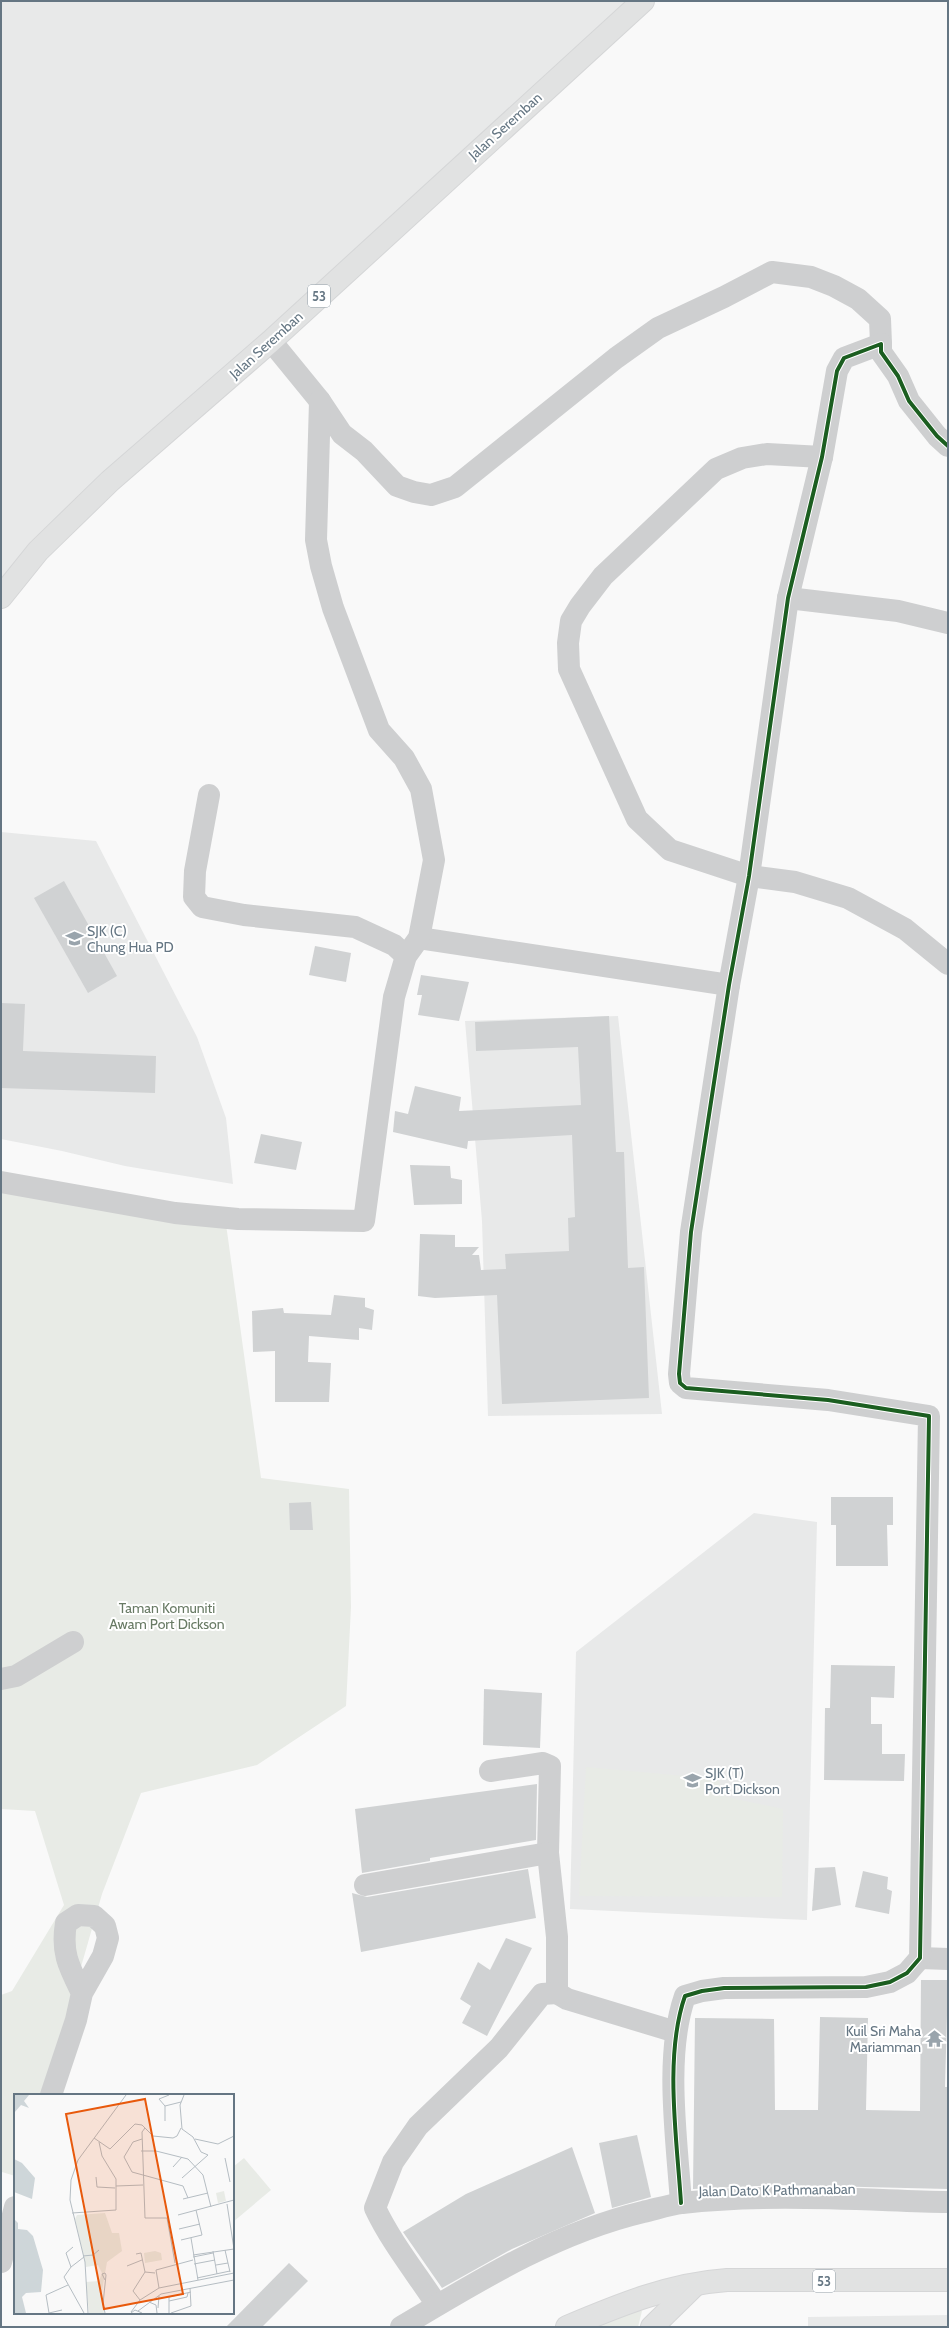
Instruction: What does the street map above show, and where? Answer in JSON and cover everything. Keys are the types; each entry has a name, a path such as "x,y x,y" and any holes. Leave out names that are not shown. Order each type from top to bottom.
{"main road":[{"name":"Jalan Seremban","path":"1,597 38,551 87,503 167,430 271,341 643,1"},
{"name":"53","path":"567,2327 636,2298 699,2282 727,2280 948,2280"},
{"path":"652,2327 666,2318 699,2282"}],"street":[{"path":"271,341 320,401 342,434 364,451 396,486 414,492 431,495 456,487 616,358 658,328 724,297 772,272 811,276 858,299 880,319 882,344 881,352 898,376 909,401 937,436 948,446"},
{"path":"681,2203 674,2094 676,2032 678,2017 685,1996 702,1991 724,1988 866,1988 890,1982 907,1973 920,1958 929,1416 828,1400 686,1388 680,1383 679,1374 691,1232 728,985 749,876 788,598 822,456 837,371 844,358 882,344"},
{"path":"1,1182 182,1213 238,1219 364,1221 394,997 406,956 419,938 434,860 421,790 404,758 379,730 333,608 316,540 320,401"},
{"path":"822,456 766,454 742,458 716,469 603,576 580,606 571,621 568,643 569,669 637,819 670,850 749,876 795,882 848,898 905,929 948,964"},
{"path":"788,598 898,611 948,623"},
{"path":"209,796 194,871 194,898 202,907 244,915 355,927 394,945 406,956"},
{"path":"419,938 728,985"},
{"path":"1,1679 16,1676 73,1642"},
{"path":"490,1771 543,1763 550,1766 548,1853 557,1937 557,1993"},
{"path":"365,1885 548,1853"},
{"path":"920,1958 948,1959"},
{"path":"51,2094 76,2020 82,1993"},
{"path":"437,2305 397,2243 386,2231 375,2208 383,2184 393,2162 418,2126 499,2048 542,1994 557,1993 567,1999 676,2032"},
{"name":"Jalan Dato K Pathmanaban","path":"401,2327 492,2273 566,2236 623,2217 681,2203 778,2198 948,2202"},
{"path":"1,2262 14,2211"},
{"name":"Jalan Dato K Pathmanaban","path":"418,2327 437,2305"}],"shaded area":[{"path":"1,1 630,1 1,597"},
{"name":"SJK (C) Chung Hua PD","path":"1,832 96,841 197,1037 226,1118 233,1184 125,1166 62,1151 1,1139"},
{"path":"618,1016 662,1414 488,1416 482,1221 465,1021"},
{"name":"SJK (T) Port Dickson","path":"754,1513 817,1522 807,1920 570,1909 576,1652"},
{"path":"948,2315 948,2326 808,2327 808,2317"}],"green space":[{"name":"Taman Komuniti Awam Port Dickson","path":"1,1192 226,1224 261,1478 349,1489 351,1607 346,1706 257,1765 141,1793 102,1894 44,2094 14,2094 14,2176 2,2172 1,2179 1,1995 12,1991 64,1905 35,1811 1,1809"},
{"path":"586,1767 718,1779 726,1797 783,1809 782,1897 579,1896"},
{"path":"244,2158 271,2190 234,2221 234,2166"},
{"path":"634,2309 642,2311 638,2327 591,2327"}],"building":[{"path":"64,881 117,976 88,993 34,898"},
{"path":"315,946 351,953 346,982 309,975"},
{"path":"421,975 469,982 459,1021 418,1015 422,995 417,995"},
{"path":"1,1003 25,1004 23,1051 156,1056 155,1093 1,1088"},
{"path":"609,1016 616,1152 624,1152 628,1268 644,1267 649,1398 502,1404 497,1295 435,1298 418,1296 420,1234 455,1235 455,1247 479,1247 472,1255 479,1255 481,1270 506,1269 505,1254 569,1251 568,1218 575,1217 572,1135 468,1141 467,1149 393,1132 395,1111 408,1114 415,1086 461,1097 459,1111 581,1105 578,1047 476,1051 475,1022"},
{"path":"261,1134 302,1142 296,1170 254,1163"},
{"path":"410,1165 450,1166 451,1178 462,1180 462,1204 414,1205"},
{"path":"334,1295 365,1298 365,1307 374,1310 372,1330 359,1328 359,1340 309,1336 308,1362 331,1363 329,1402 275,1402 275,1351 253,1352 252,1311 283,1308 284,1313 331,1315"},
{"path":"831,1497 893,1497 893,1525 887,1525 888,1566 836,1566 836,1525 831,1525"},
{"path":"311,1502 313,1530 290,1530 289,1503"},
{"path":"831,1665 895,1666 894,1698 871,1697 871,1724 882,1724 882,1754 905,1754 904,1781 824,1780 825,1708 830,1708"},
{"path":"484,1689 542,1693 540,1748 483,1745"},
{"path":"537,1784 536,1840 430,1858 430,1861 362,1873 355,1809"},
{"path":"835,1867 841,1905 812,1911 815,1868"},
{"path":"528,1869 536,1918 361,1952 352,1893 367,1897"},
{"path":"863,1871 888,1877 887,1889 892,1891 889,1914 855,1907"},
{"path":"506,1938 532,1948 487,2036 462,2023 471,2006 460,1999 478,1962 490,1970"},
{"path":"921,1980 948,1980 945,2087 948,2087 948,2189 781,2185 693,2189 695,2018 774,2019 775,2110 818,2110 820,2017 868,2018 866,2110 920,2111"},
{"path":"637,2135 651,2197 612,2208 599,2143"},
{"path":"572,2147 595,2213 512,2249 442,2288 403,2232 466,2194"},
{"path":"289,2263 308,2281 262,2327 226,2327"}],"cycle path":[{"path":"681,2203 675,2126 673,2071 675,2045 685,1996 702,1991 724,1988 866,1987 890,1982 907,1973 920,1958 929,1416 828,1400 686,1388 680,1383 679,1374 691,1232 729,985 749,876 788,598 822,457 837,371 844,358 881,344 881,352 898,376 909,401 937,436 948,446"}],"place":[{"name":"SJK (C) Chung Hua PD","path":"74,939"},
{"name":"SJK (T) Port Dickson","path":"692,1781"},
{"name":"Kuil Sri Maha Mariamman","path":"934,2039"}]}
